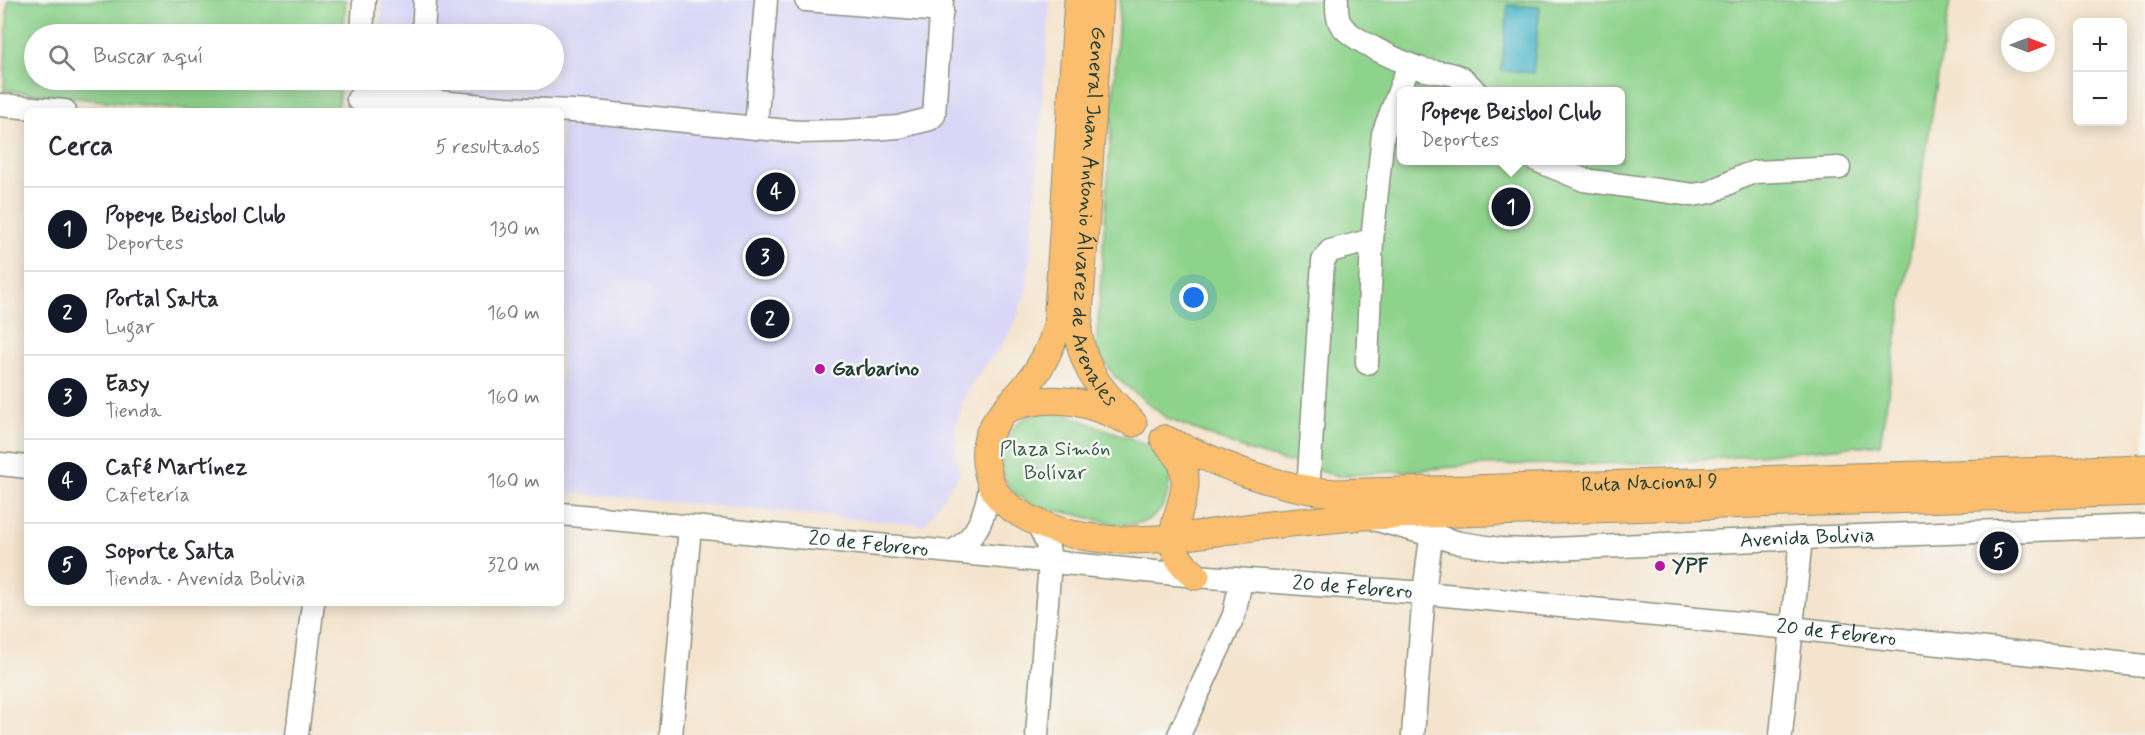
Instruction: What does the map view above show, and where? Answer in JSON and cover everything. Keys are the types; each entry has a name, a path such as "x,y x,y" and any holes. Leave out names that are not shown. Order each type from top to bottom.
{"main road":[{"name":"General Juan Antonio Álvarez de Arenales","path":"1078,0 1059,315 1053,342 1041,365 996,422 987,441 985,458 991,484 997,497 1007,506 1036,522 1057,530 1091,537 1138,540 1183,537"},
{"name":"General Juan Antonio Álvarez de Arenales","path":"1100,0 1078,332 1090,373 1100,388 1133,423"},
{"path":"1005,410 1025,402 1058,399 1101,408 1164,439 1180,460 1184,473 1181,504 1183,537 1174,550 1180,563 1196,576"},
{"name":"Ruta Nacional 9","path":"1164,439 1250,476 1308,491 1335,493 2145,468"},
{"name":"Ruta Nacional 9","path":"1183,537 1269,525 1364,516 1433,524 2145,492"}],"street":[{"path":"363,24 364,0"},
{"path":"424,24 426,0"},
{"path":"756,128 766,0"},
{"path":"564,110 798,132 898,127 930,119 934,115 942,5 806,0"},
{"path":"1337,0 1337,14 1341,25 1349,34 1409,65 1462,77 1471,87"},
{"path":"1401,87 1409,65"},
{"path":"358,97 418,90 506,108"},
{"path":"1367,363 1372,240 1383,134 1397,97"},
{"path":"0,105 32,108"},
{"path":"1548,165 1584,180 1693,195 1711,192 1755,172 1839,168"},
{"path":"1308,491 1323,261 1330,251 1372,240"},
{"path":"0,464 24,466"},
{"name":"General Juan Antonio Álvarez de Arenales","path":"953,551 964,545 979,527 991,484"},
{"name":"20 de Febrero","path":"564,514 1196,576 1424,593 1791,628 2145,666"},
{"path":"1036,522 1049,547 1050,562 1036,735"},
{"path":"1413,735 1424,593 1433,524"},
{"name":"Avenida Bolivia","path":"1433,524 1476,546 1530,550 2145,526"},
{"path":"671,735 690,527"},
{"path":"1781,735 1801,538"},
{"path":"1179,735 1234,615 1241,580"},
{"path":"297,735 313,606"}],"shaded area":[{"path":"382,0 1050,0 1027,287 1017,318 1005,341 972,383 961,406 955,431 956,459 960,473 924,525 564,492 564,108 374,108 375,90 564,90 564,24 381,24"}],"green space":[{"path":"8,0 346,0 344,24 24,24 24,90 339,90 338,108 171,108 4,90"},
{"path":"1120,0 1950,0 1880,444 1668,463 1481,465 1338,476 1250,451 1168,419 1115,377 1096,350"},
{"name":"Plaza Simón Bolívar","path":"1043,412 1065,414 1145,444 1156,453 1170,473 1164,504 1158,512 1150,519 1140,523 1118,524 1043,508 1018,496 1007,483 1004,475 1003,450 1016,425 1025,418"}],"water":[{"path":"1508,5 1540,7 1533,73 1501,70"}],"place":[{"name":"Café Martínez","path":"776,192"},
{"name":"Popeye Beisbol Club","path":"1511,207"},
{"name":"Easy","path":"765,257"},
{"name":"Portal Salta","path":"770,319"},
{"name":"Garbarino","path":"820,369"},
{"name":"Soporte Salta","path":"1999,551"},
{"name":"YPF","path":"1660,566"}]}
